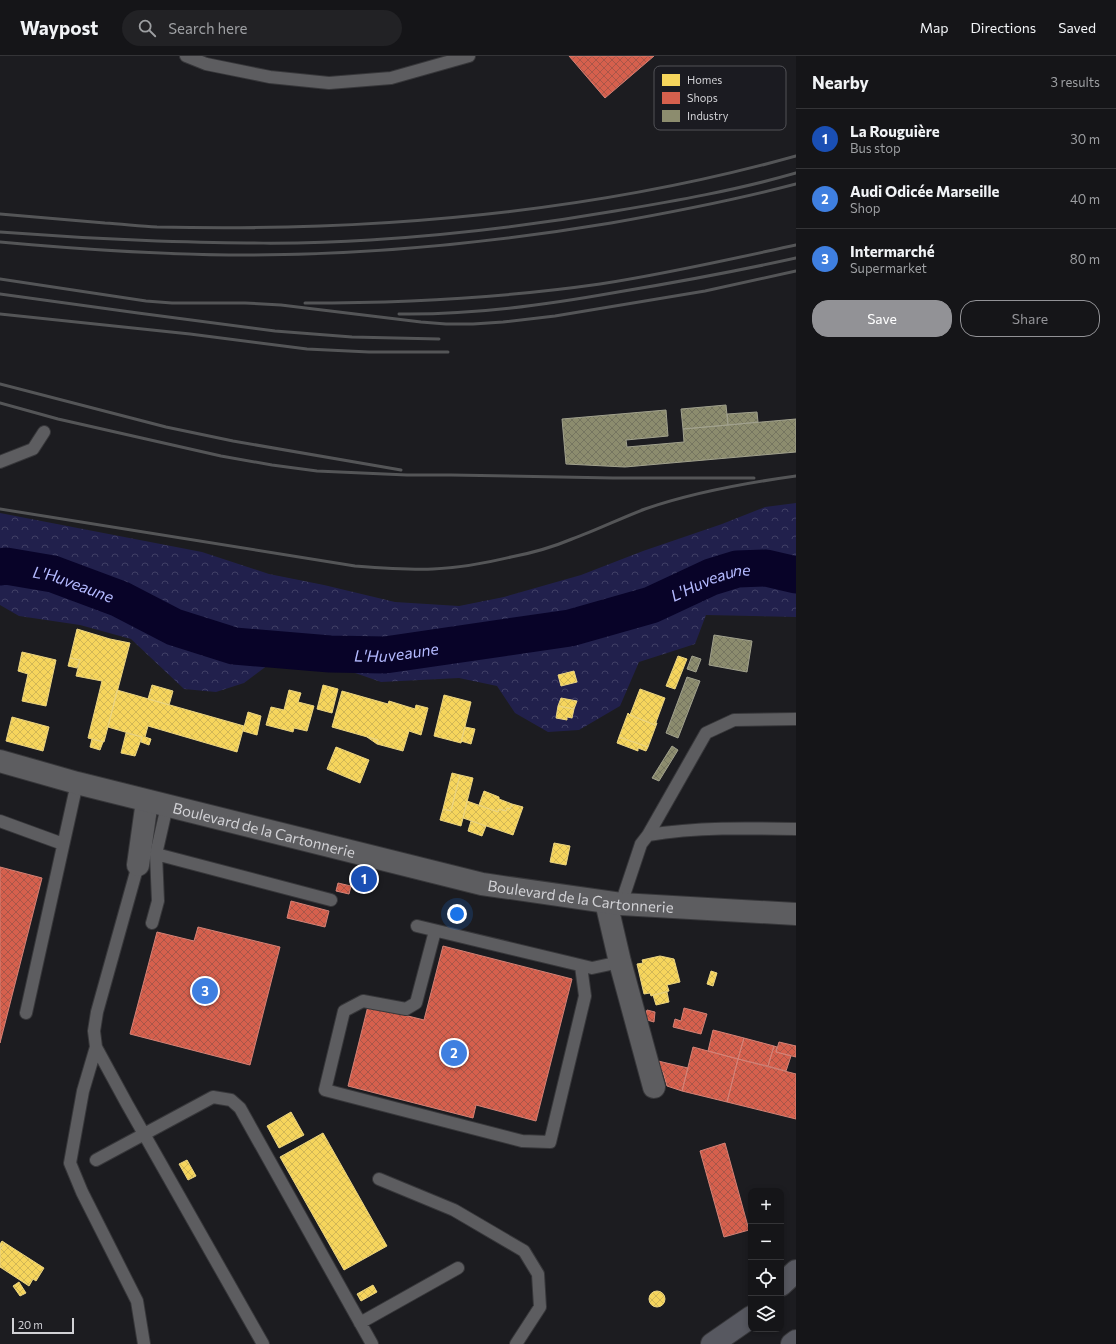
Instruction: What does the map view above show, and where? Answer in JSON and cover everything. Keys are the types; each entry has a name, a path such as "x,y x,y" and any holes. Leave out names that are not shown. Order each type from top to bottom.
{"highway":[{"path":"784,1282 796,1272"},
{"path":"784,1293 796,1285"},
{"path":"731,1331 748,1316"},
{"path":"712,1344 748,1319"},
{"path":"792,1344 796,1341"}],"main road":[{"name":"Boulevard de la Cartonnerie","path":"0,761 157,804 482,884 614,903 796,914"},
{"path":"147,860 157,804"},
{"path":"614,903 620,962 654,1087"}],"lane":[{"path":"186,56 206,64 270,77 329,83 391,78 469,56"},
{"path":"0,462 33,449 44,432"},
{"path":"614,903 641,844 648,835 706,734 734,720 796,719"},
{"path":"26,1013 77,783"},
{"path":"0,821 64,844"},
{"path":"648,835 722,828 796,829"},
{"path":"147,860 331,900"},
{"path":"147,860 158,902 152,923"},
{"path":"147,860 98,1012 94,1031 96,1047 263,1344"},
{"path":"417,926 592,968 620,962"},
{"path":"435,931 416,1003 406,1009 364,1001 344,1011 325,1090 522,1141 550,1142 585,996 581,966"},
{"path":"96,1047 83,1091 70,1163 82,1192 137,1301 144,1344"},
{"path":"96,1160 213,1097 232,1100 240,1108 372,1344"},
{"path":"379,1179 454,1210 524,1251 538,1274 540,1307 516,1344"},
{"path":"360,1323 458,1268"}],"green space":[{"path":"796,503 796,617 706,615 695,644 639,662 620,706 579,730 548,732 515,713 497,686 459,678 381,682 335,666 268,665 244,683 216,692 184,689 131,639 80,625 19,616 0,605 0,513 202,552 269,574 395,602 459,606 504,597 581,575 765,507"}],"building: Homes":[{"path":"77,629 110,639 130,643 104,742 88,738 102,681 76,676 80,660 70,658"},
{"path":"22,652 56,660 46,706 22,701 28,674 18,671"},
{"path":"678,656 687,659 675,689 666,686"},
{"path":"70,658 80,660 77,668 68,666"},
{"path":"574,671 577,682 561,686 558,675"},
{"path":"152,685 173,691 169,705 148,699"},
{"path":"323,685 338,689 332,713 317,709"},
{"path":"640,689 665,698 655,725 630,715"},
{"path":"117,690 244,726 237,752 148,726 145,737 151,739 149,745 141,742 142,737 108,727"},
{"path":"289,690 301,693 298,702 314,706 307,731 294,728 293,732 266,725 271,707 284,710"},
{"path":"342,691 388,704 389,701 415,709 416,705 428,708 421,735 409,731 403,751 377,744 378,740 332,727"},
{"path":"444,695 471,702 461,743 434,736"},
{"path":"561,698 577,701 574,709 558,706"},
{"path":"558,706 574,709 572,718 567,717 567,720 556,718"},
{"path":"248,712 261,716 257,735 243,731"},
{"path":"628,713 655,725 657,723 648,747 619,737"},
{"path":"12,717 49,727 43,751 6,741"},
{"path":"465,727 475,729 471,744 461,741"},
{"path":"126,733 142,737 135,756 121,753"},
{"path":"367,737 378,740 377,744"},
{"path":"619,737 648,747 646,751 638,748 638,751 617,743"},
{"path":"92,739 103,742 100,750 90,747"},
{"path":"336,747 369,760 360,783 327,769"},
{"path":"452,773 460,775 451,811 443,809"},
{"path":"460,775 473,778 461,826 440,820 443,809 451,811"},
{"path":"484,791 512,804 510,809 507,808 506,811 499,809 498,812 479,805"},
{"path":"467,801 498,812 499,809 506,811 507,808 510,809 512,804 523,807 513,835 463,818"},
{"path":"471,821 486,826 482,836 468,831"},
{"path":"554,843 570,846 566,865 550,862"},
{"path":"660,956 674,959 680,982 667,985 669,991 651,996 650,993 644,994 637,964 643,963 642,960"},
{"path":"711,971 717,973 713,986 707,984"},
{"path":"667,992 669,1002 656,1005 653,995"},
{"path":"291,1112 304,1135 279,1148 267,1126"},
{"path":"323,1133 387,1246 344,1270 280,1157"},
{"path":"187,1160 196,1176 188,1180 179,1164"},
{"path":"2,1241 5,1243 0,1250 0,1244"},
{"path":"5,1243 44,1268 36,1281 33,1279 29,1286 0,1267 0,1250"},
{"path":"19,1282 26,1293 20,1296 13,1286"},
{"path":"373,1285 377,1292 361,1301 357,1294"},
{"path":"654,1291 660,1291 665,1296 663,1305 660,1307 654,1307 649,1302 649,1296"}],"building: Shops":[{"path":"569,56 654,56 605,98"},
{"path":"0,867 42,878 0,1043"},
{"path":"338,883 351,886 349,894 336,891"},
{"path":"291,901 329,911 325,927 287,918"},
{"path":"198,927 280,947 250,1065 130,1034 157,932 194,941"},
{"path":"443,946 572,979 536,1121 476,1105 473,1118 348,1086 368,1006 424,1020"},
{"path":"684,1008 707,1014 701,1034 673,1027 675,1019 681,1021"},
{"path":"647,1010 655,1012 654,1022 647,1020 645,1015"},
{"path":"713,1030 744,1038 738,1059 708,1051"},
{"path":"744,1038 774,1046 768,1066 738,1059"},
{"path":"779,1042 796,1046 796,1057 776,1052"},
{"path":"774,1046 777,1047 776,1052 791,1056 786,1071 768,1066"},
{"path":"693,1047 738,1059 727,1102 682,1091"},
{"path":"738,1059 796,1074 796,1119 727,1102"},
{"path":"658,1061 688,1068 682,1091 667,1086"},
{"path":"725,1143 748,1230 724,1237 700,1151"}],"building: Industry":[{"path":"726,405 728,425 683,429 681,409"},
{"path":"666,410 668,436 626,440 627,447 684,442 683,429 796,419 796,452 625,467 566,464 562,419"},
{"path":"757,412 758,422 728,425 727,414"},
{"path":"714,635 752,641 747,672 709,665"},
{"path":"692,656 701,659 696,672 687,669"},
{"path":"687,677 700,681 678,738 666,733"},
{"path":"672,746 678,750 659,781 652,778"}],"waterway":[{"name":"L'Huveaune","path":"0,567 6,566 53,574 120,599 174,627 234,646 330,654 385,655 570,628 651,605 711,577 737,569 766,568 796,575"}],"railway":[{"path":"0,214 157,227 237,228 398,222 479,215 560,205 639,192 718,176 796,156"},
{"path":"0,232 157,241 237,243 317,243 401,238 493,229 585,216 706,195 796,173"},
{"path":"0,242 172,254 277,255 373,251 469,243 611,223 657,215 796,184"},
{"path":"305,303 453,299 563,289 649,276 796,245"},
{"path":"399,314 454,313 536,305 591,297 796,258"},
{"path":"0,279 146,301 172,303 245,303 281,305 421,322 473,324 555,316 705,291 796,271"},
{"path":"0,294 275,331 352,337 439,339"},
{"path":"0,314 190,334 307,349 369,352 448,352"},
{"path":"0,384 166,427 233,441 401,470"},
{"path":"0,403 58,419 221,456 317,471 407,475 613,478 754,478"},
{"path":"0,509 355,566 433,569 472,565 535,552 565,542 663,503 720,489 796,476"}],"place":[{"name":"La Rouguière","path":"364,879"},
{"name":"Intermarché","path":"205,991"},
{"name":"Audi Odicée Marseille","path":"454,1053"}]}
